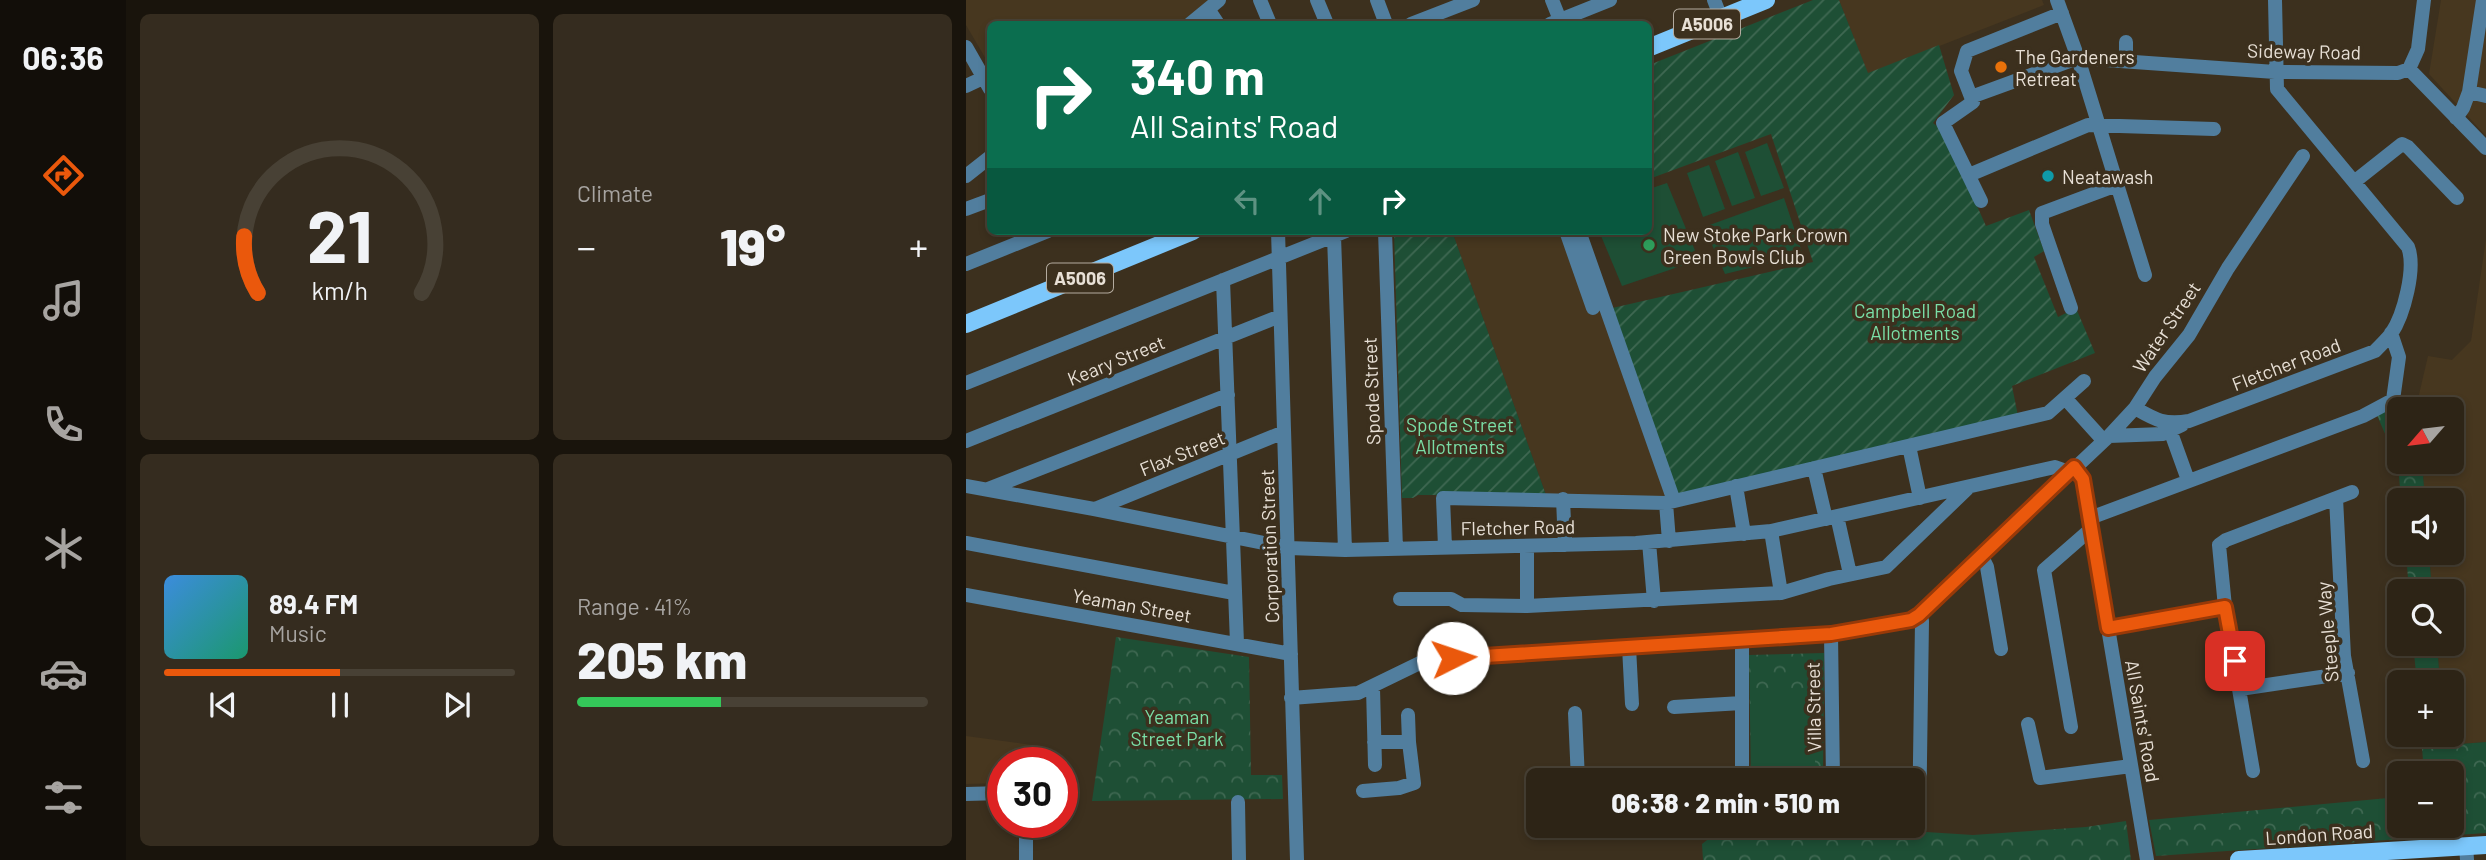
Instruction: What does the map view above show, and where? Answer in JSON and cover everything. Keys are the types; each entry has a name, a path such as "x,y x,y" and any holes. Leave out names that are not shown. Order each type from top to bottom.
{"main road":[{"name":"A5006","path":"1652,46 1766,0"},
{"name":"A5006","path":"966,324 1183,235"},
{"name":"London Road","path":"2239,860 2466,853 2486,845"}],"street":[{"path":"1261,0 1269,21"},
{"path":"1317,0 1326,21"},
{"path":"1377,0 1385,21"},
{"path":"1419,21 1473,0"},
{"path":"1552,0 1555,21"},
{"path":"1558,21 1610,0"},
{"path":"1714,0 1721,18"},
{"path":"2071,727 2044,570 2090,524 2188,480 2363,416 2393,400 2399,357 2391,333 2406,295 2411,256 2407,247 2354,182 2281,97 2275,72 2275,0"},
{"path":"2424,0 2418,49 2409,69 2486,148"},
{"path":"2456,118 2469,92 2483,0"},
{"path":"1194,21 1214,5"},
{"path":"1981,201 1943,123 1973,102 1961,71 1967,51 2059,6 2078,58 2145,275"},
{"path":"2126,42 2126,61"},
{"path":"966,47 987,84 966,86"},
{"path":"1971,97 2078,58"},
{"name":"Sideway Road","path":"2078,58 2275,72 2398,73 2409,69"},
{"path":"2469,92 2486,96"},
{"path":"1969,175 2088,125 2214,129"},
{"path":"2354,182 2395,148 2404,144 2457,198"},
{"name":"Water Street","path":"1919,615 2135,408 2155,377 2189,335 2228,268 2304,156"},
{"path":"966,176 987,159"},
{"path":"2071,308 2042,224 2042,213 2117,185"},
{"path":"966,209 987,201"},
{"path":"966,264 1038,235"},
{"name":"Corporation Street","path":"1278,235 1297,860"},
{"path":"966,383 1335,235"},
{"path":"1340,235 1345,550"},
{"name":"Spode Street","path":"1385,235 1396,549"},
{"path":"1567,235 1593,308"},
{"path":"1580,235 1670,502 1669,541"},
{"path":"1223,280 1237,643"},
{"name":"Keary Street","path":"966,441 1280,316"},
{"name":"Fletcher Road","path":"2106,438 2163,434 2189,421 2375,351 2391,333"},
{"path":"1445,547 1443,498 1670,502 2048,413 2084,381"},
{"path":"986,490 1228,396"},
{"path":"2065,398 2106,438"},
{"name":"Fletcher Road","path":"2135,408 2158,421 2172,424 2189,421"},
{"path":"2170,430 2188,480"},
{"name":"Flax Street","path":"1094,509 1284,432"},
{"path":"1909,446 1920,498"},
{"name":"Fletcher Road","path":"966,486 1289,548 1345,550 1649,542 1744,534 1832,518 2054,467 2071,469"},
{"path":"1814,468 1850,574"},
{"name":"All Saints' Road","path":"2071,469 2083,479 2147,860"},
{"path":"1736,486 1744,534"},
{"path":"1400,599 1451,599 1462,605 1527,606 1780,593 1886,567 1969,487"},
{"path":"2253,771 2225,607 2219,545 2352,492"},
{"name":"Steeple Way","path":"2336,498 2344,656 2363,761"},
{"path":"1563,499 1564,545"},
{"path":"1770,531 1780,593"},
{"path":"1649,542 1654,601"},
{"path":"966,543 1234,593"},
{"path":"1527,546 1527,606"},
{"path":"1980,555 1987,567 2001,649"},
{"name":"Yeaman Street","path":"966,595 1291,654"},
{"path":"2108,628 2225,607"},
{"path":"1292,698 1348,695 1373,688 1414,664 1428,659 1831,634 1911,620 1919,615 1922,621 1920,768"},
{"name":"Villa Street","path":"1831,634 1833,768"},
{"path":"1742,640 1742,768"},
{"path":"1629,647 1632,704"},
{"path":"2240,689 2348,673"},
{"path":"1373,688 1375,765"},
{"path":"1674,707 1742,704"},
{"path":"1575,713 1577,768"},
{"path":"1363,791 1399,788 1414,783 1408,715"},
{"path":"2028,724 2040,778 2132,766"},
{"path":"1374,742 1409,742"},
{"path":"966,794 987,793"},
{"path":"1238,802 1239,860"},
{"path":"1026,838 1026,860"}],"shaded area":[{"path":"966,0 1210,0 1184,21 987,21 987,61 966,25"},
{"path":"1839,0 2042,0 2044,5 1868,74"},
{"path":"2441,0 2486,0 2486,136 2429,74"},
{"path":"1453,235 1575,235 1669,497 1546,495"},
{"path":"2486,239 2486,742 2464,744 2464,670 2439,670 2438,656 2464,656 2464,579 2431,579 2430,565 2464,565 2464,488 2424,488 2423,474 2464,474 2464,397 2418,397 2428,356 2452,360 2471,341"},
{"path":"966,736 1032,745 987,747 987,783 966,784"}],"green space":[{"name":"Campbell Road Allotments","path":"1813,0 1839,0 1868,73 1939,45 1954,95 1933,123 1944,132 1986,226 2029,210 2044,251 2034,257 2058,317 2076,308 2095,353 2012,386 2018,416 1678,496 1608,309 1813,262 1771,134 1652,178 1652,64"},
{"path":"1767,143 1784,188 1761,196 1745,152"},
{"path":"1738,152 1755,198 1732,206 1715,161"},
{"path":"1709,165 1725,209 1703,217 1687,173"},
{"name":"New Stoke Park Crown Green Bowls Club","path":"1667,183 1699,260 1622,286 1601,235 1652,235 1652,188"},
{"name":"New Stoke Park Crown Green Bowls Club","path":"1784,198 1803,255 1725,274 1704,227"},
{"name":"Spode Street Allotments","path":"1394,235 1453,235 1546,495 1418,495 1402,498"},
{"path":"2387,399 2387,438 2373,406"},
{"path":"2399,474 2423,474 2424,488 2400,488"},
{"path":"2407,565 2430,565 2431,579 2408,579"},
{"name":"Yeaman Street Park","path":"1116,637 1249,657 1251,775 1282,775 1283,799 1092,801"},
{"path":"1824,653 1823,768 1751,768 1749,655"},
{"path":"2414,656 2438,656 2439,670 2416,670"},
{"path":"1754,691 1815,691 1815,768 1754,768"},
{"path":"2486,742 2486,833 2464,835 2464,761 2423,761 2422,747 2464,747 2464,744"},
{"path":"2387,798 2387,838 2414,838 2156,856 2149,820"},
{"path":"2126,821 2131,860 1703,860 1702,844 1710,838 1925,838 1925,832 1973,835 2086,827"}],"place":[{"name":"The Gardeners Retreat","path":"2001,67"},
{"name":"Neatawash","path":"2048,176"},
{"name":"New Stoke Park Crown Green Bowls Club","path":"1649,245"}],"route":[{"path":"1453,658 1831,634 1911,620 2074,467 2083,479 2108,628 2225,607 2235,661"}]}
